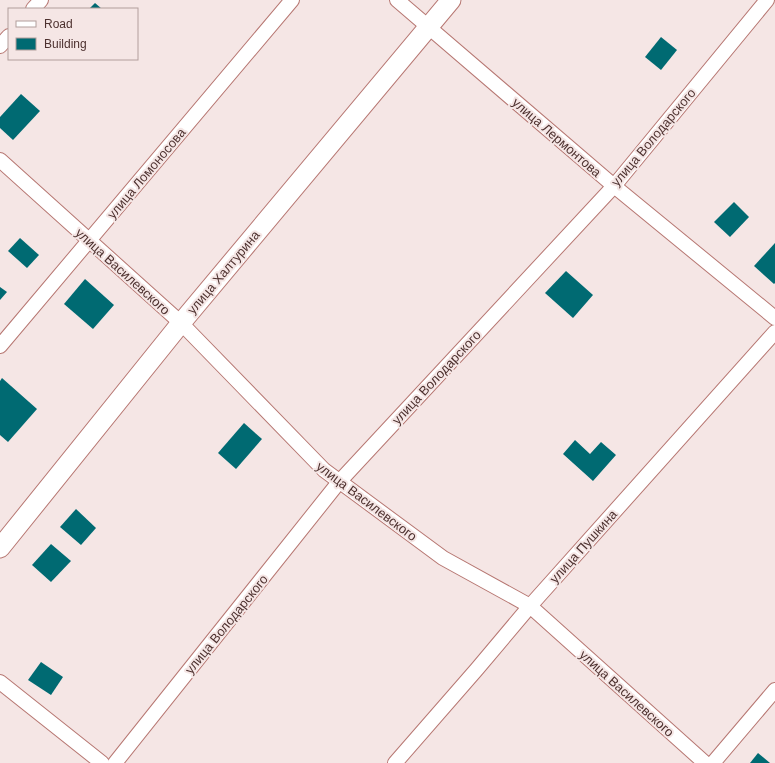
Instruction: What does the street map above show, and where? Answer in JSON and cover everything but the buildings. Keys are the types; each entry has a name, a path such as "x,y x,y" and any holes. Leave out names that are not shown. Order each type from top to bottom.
{"main road":[{"name":"улица Халтурина","path":"0,548 181,323 451,0"}],"street":[{"path":"34,8 40,0"},
{"name":"улица Ломоносова","path":"0,346 292,0"},
{"name":"улица Лермонтова","path":"397,0 614,186 775,318"},
{"name":"улица Володарского","path":"115,763 339,482 614,186 767,0"},
{"path":"0,46 8,37"},
{"name":"улица Василевского","path":"0,160 181,323 324,470 443,558 530,606 705,763"},
{"name":"улица Пушкина","path":"395,763 530,606 775,332"},
{"path":"0,682 102,763"},
{"path":"713,763 775,690"}]}
